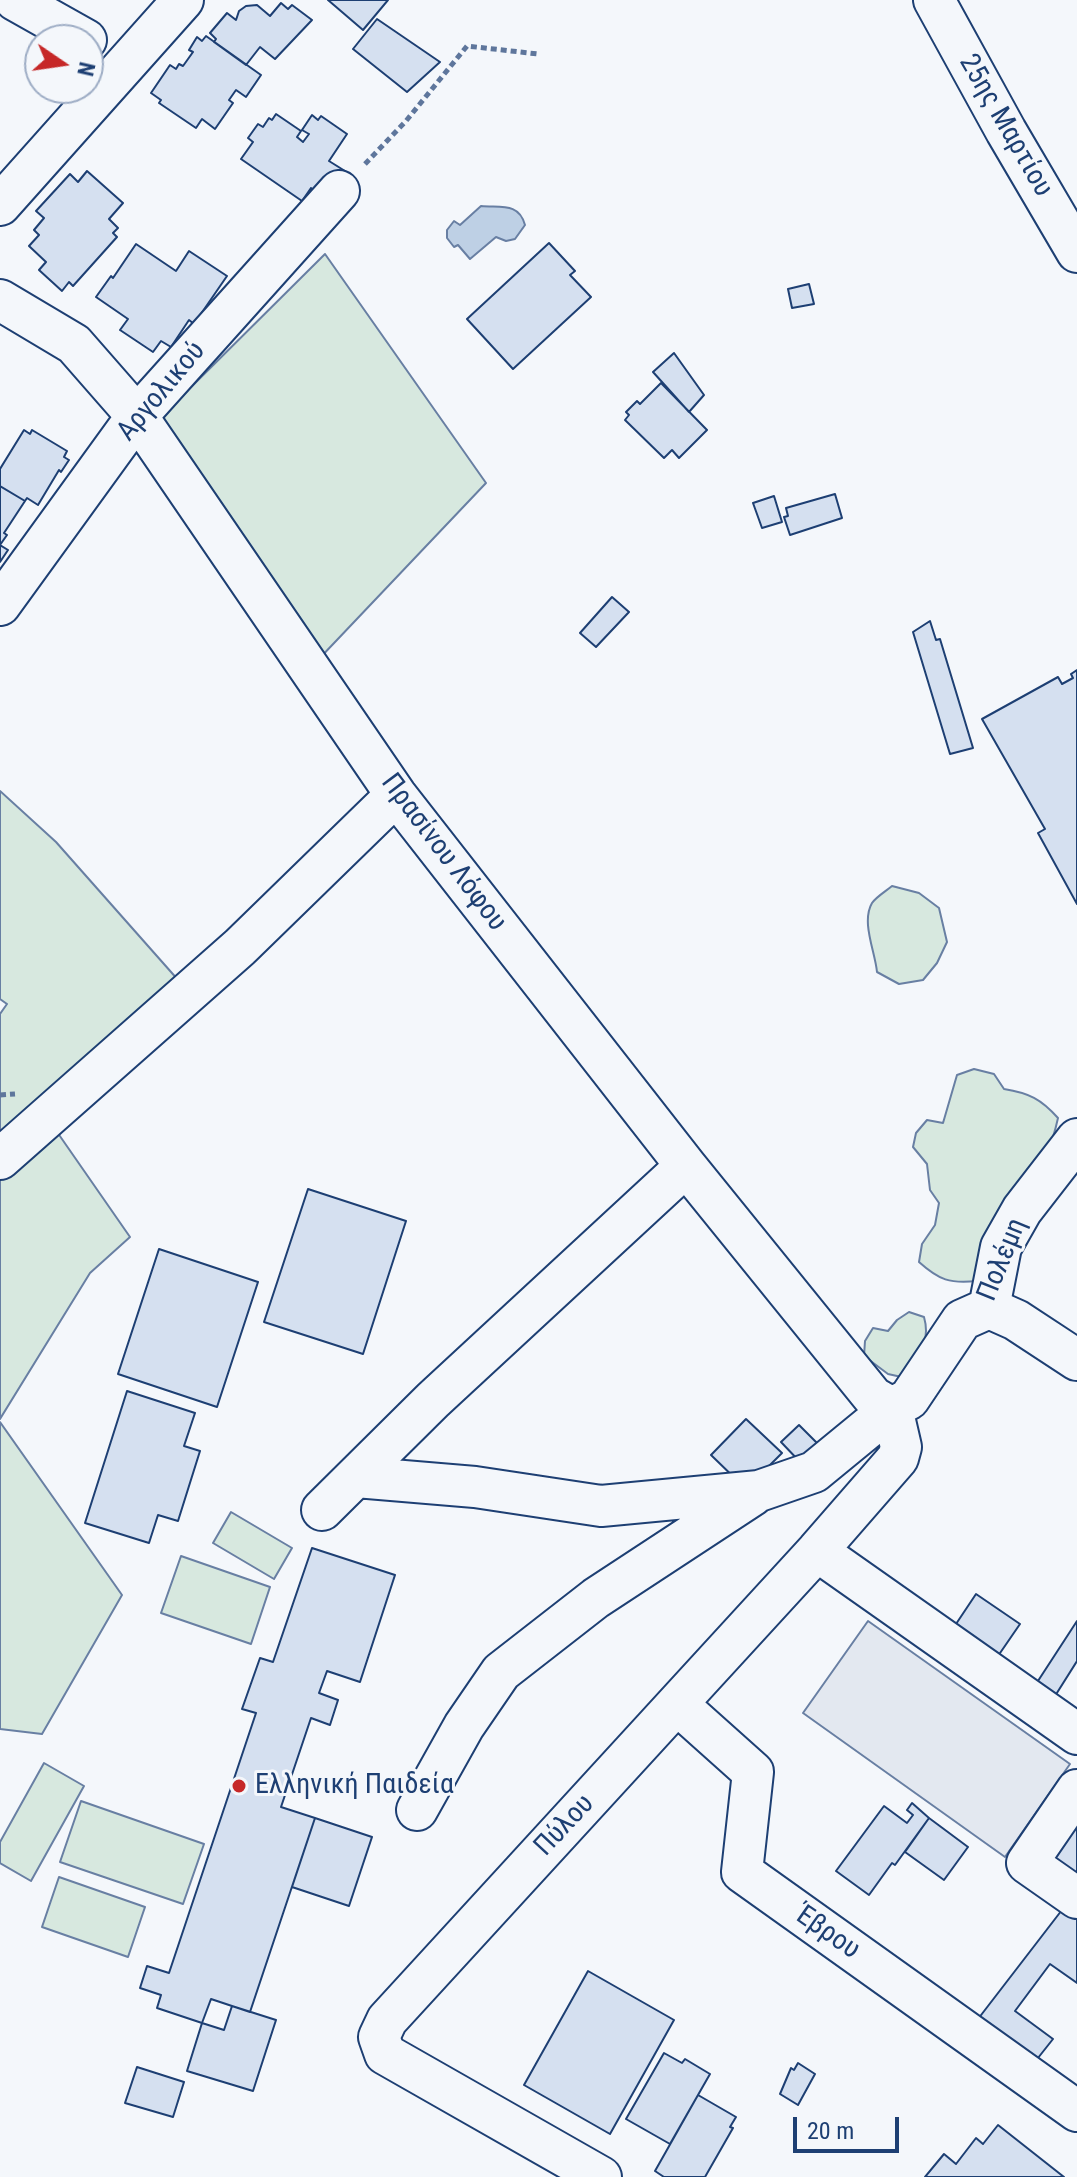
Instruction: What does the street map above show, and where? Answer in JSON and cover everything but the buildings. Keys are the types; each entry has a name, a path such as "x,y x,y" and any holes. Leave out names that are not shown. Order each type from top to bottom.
{"street":[{"path":"15,0 57,24"},
{"path":"0,205 183,0"},
{"name":"25ης Μαρτίου","path":"934,0 1075,245"},
{"path":"104,51 126,63"},
{"name":"Αργολικού","path":"0,605 137,416 339,191"},
{"name":"Πρασίνου Λόφου","path":"0,300 74,344 137,416 396,795 686,1166 873,1397 892,1408"},
{"path":"0,1159 240,947 396,795"},
{"name":"Πολέμη","path":"759,1491 814,1472 892,1408 909,1399 962,1320 989,1308 1001,1247 1022,1210 1077,1139"},
{"path":"322,1510 433,1400 686,1166"},
{"path":"989,1308 1016,1320 1077,1360"},
{"name":"Πύλου","path":"601,2177 385,2054 379,2037 387,2020 817,1551 898,1458 901,1447 892,1408"},
{"path":"356,1477 475,1487 601,1506 759,1491"},
{"path":"417,1810 464,1726 501,1672 596,1598 759,1491"},
{"path":"817,1551 1077,1734"},
{"name":"Έβρου","path":"677,1704 753,1772 742,1872 1077,2111"},
{"path":"1077,1790 1027,1863 1077,1898"}],"path":[{"path":"339,191 406,121 467,46 538,54"}],"shaded area":[{"path":"325,254 486,483 317,661 151,435 167,411"},
{"path":"0,791 56,842 179,981 0,1135 0,1014 7,1004 0,999"},
{"path":"892,886 919,893 939,908 947,942 937,963 923,980 899,984 877,972 868,928 869,911 874,901"},
{"path":"974,1069 994,1074 1004,1089 1034,1098 1058,1118 1047,1151 1038,1164 1024,1175 1018,1195 977,1281 959,1282 939,1277 919,1262 922,1244 935,1225 939,1203 930,1190 927,1164 913,1147 916,1133 927,1120 943,1123 957,1075"},
{"path":"55,1129 130,1237 90,1273 0,1419 0,1178"},
{"path":"909,1312 924,1317 926,1334 922,1349 906,1378 888,1374 864,1356 865,1341 873,1328 888,1331"},
{"path":"0,1422 122,1595 42,1734 0,1729"},
{"path":"231,1512 292,1548 274,1579 213,1543"},
{"path":"181,1556 270,1587 251,1644 161,1613"},
{"path":"868,1621 1070,1764 1005,1857 803,1713"},
{"path":"44,1763 84,1786 31,1881 0,1863 0,1842"},
{"path":"81,1801 204,1844 183,1904 60,1862"},
{"path":"59,1877 145,1907 128,1957 42,1927"}],"water":[{"path":"481,206 513,209 525,225 515,239 506,241 496,237 470,259 458,245 454,247 447,238 447,230 454,221 460,225"}],"place":[{"name":"Ελληνική Παιδεία","path":"239,1786"}]}
